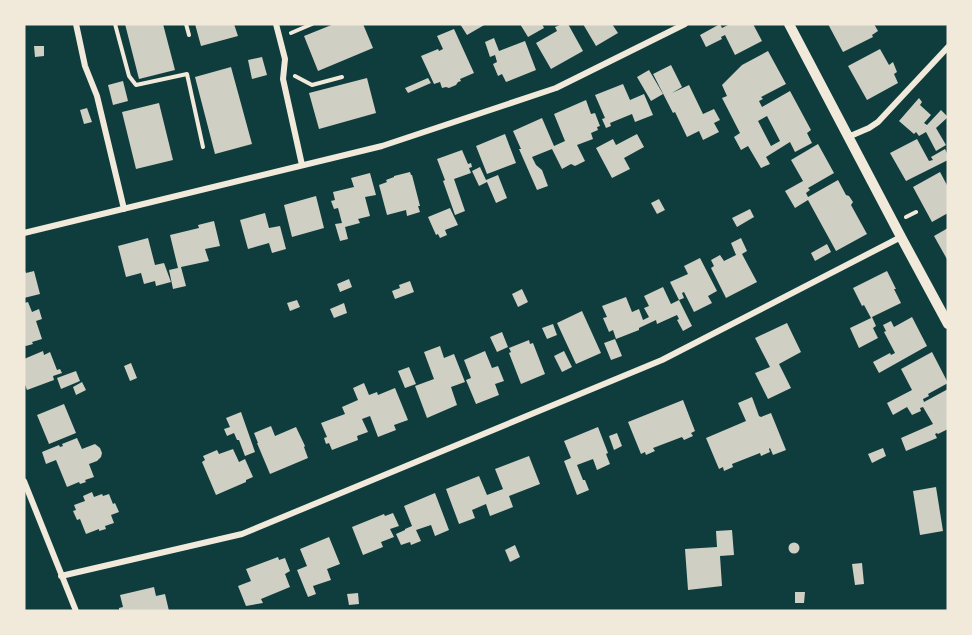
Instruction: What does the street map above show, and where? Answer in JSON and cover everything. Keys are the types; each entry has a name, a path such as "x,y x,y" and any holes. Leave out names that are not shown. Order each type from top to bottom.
{"street":[{"path":"76,24 85,66 97,96 124,209"},
{"path":"276,24 285,58 283,79 302,165"},
{"path":"24,233 382,146 556,88 685,24"},
{"path":"789,24 948,324"},
{"path":"848,137 878,122 948,47"},
{"path":"61,576 242,534 662,360 901,237"},
{"path":"24,481 76,611"}],"path":[{"path":"115,24 129,76 136,85 187,74 203,147"},
{"path":"186,24 189,35"},
{"path":"279,37 312,24"},
{"path":"284,70 312,85 342,77"}],"building":[{"path":"125,24 163,24 175,70 139,79"},
{"path":"195,24 234,24 238,36 201,46"},
{"path":"334,24 363,24 373,48 318,71 304,36"},
{"path":"460,24 486,24 467,35"},
{"path":"520,24 542,24 544,28 528,37"},
{"path":"568,24 583,51 551,69 536,43 557,31 555,27"},
{"path":"583,24 612,24 618,33 596,46"},
{"path":"720,24 722,28 730,24 753,24 762,41 735,55 725,35 706,47 700,35"},
{"path":"828,24 874,24 878,31 872,35 873,37 843,52"},
{"path":"454,29 474,73 460,79 461,81 456,85 442,88 440,82 434,84 421,56 443,49 437,36"},
{"path":"494,38 499,51 525,41 536,70 506,82 502,74 498,76 493,64 497,62 495,55 490,57 485,42"},
{"path":"34,46 44,46 44,56 35,57"},
{"path":"880,49 889,65 893,62 897,72 894,74 898,83 867,100 848,66"},
{"path":"768,51 786,84 761,97 763,99 759,101 762,107 790,91 811,130 807,133 812,143 795,152 790,142 766,157 770,164 761,168 748,146 741,150 734,137 740,133 722,98 727,96 722,85 742,65","holes":["767,116 780,141 771,146 758,121"]},
{"path":"262,57 267,75 252,79 248,60"},
{"path":"671,65 682,87 672,93 689,85 703,114 714,109 720,120 714,123 719,132 703,140 699,131 687,137 653,74"},
{"path":"231,67 252,144 215,154 195,77"},
{"path":"649,70 663,94 651,101 637,77"},
{"path":"367,78 376,113 319,129 309,93"},
{"path":"428,78 431,83 408,93 405,88"},
{"path":"123,81 128,101 113,105 108,85"},
{"path":"623,84 630,100 644,94 653,115 635,122 632,114 610,123 611,126 606,128 602,119 605,118 595,95"},
{"path":"919,98 922,102 920,105 931,115 924,123 927,125 941,110 948,117 936,128 946,145 936,151 926,132 919,136 916,132 914,134 899,121"},
{"path":"586,100 591,114 595,113 600,126 597,127 598,130 591,133 593,139 577,145 585,161 562,169 552,149 532,157 542,170 548,186 537,190 513,131 542,118 554,146 565,141 554,114"},
{"path":"159,103 173,160 136,169 122,112"},
{"path":"87,108 92,122 84,124 80,110"},
{"path":"505,134 516,163 487,174 476,146"},
{"path":"637,134 644,147 624,158 630,169 612,178 596,148 613,139 616,145"},
{"path":"917,139 929,161 933,160 931,157 945,149 948,160 906,181 890,153"},
{"path":"818,144 834,173 808,188 810,190 806,193 808,197 838,180 846,195 853,202 851,205 867,234 836,251 808,200 795,208 785,191 803,181 791,160"},
{"path":"462,150 468,164 471,163 472,167 469,168 471,173 454,179 465,211 455,215 437,159"},
{"path":"480,167 486,180 498,175 507,198 496,203 487,182 479,186 472,171"},
{"path":"410,172 420,212 407,216 406,210 387,215 379,185 394,176"},
{"path":"940,172 948,187 948,213 932,222 913,187"},
{"path":"370,173 376,195 365,197 370,216 358,219 360,223 345,227 348,239 340,241 335,224 342,223 338,208 334,209 331,201 335,200 333,192 354,187 351,178"},
{"path":"316,196 324,228 292,237 284,205"},
{"path":"659,199 665,210 657,214 651,203"},
{"path":"450,208 458,225 445,230 447,235 440,238 438,234 436,235 428,217"},
{"path":"750,209 754,217 737,227 732,218"},
{"path":"265,213 269,228 280,226 286,249 272,253 269,243 248,249 240,220"},
{"path":"214,221 220,246 205,249 209,261 181,267 186,286 173,289 169,270 178,268 170,235 199,228 198,225"},
{"path":"948,228 948,261 934,236"},
{"path":"148,238 155,265 164,263 171,282 156,286 155,281 144,284 141,273 126,277 118,246"},
{"path":"741,238 747,251 742,254 757,282 726,298 711,268 714,266 711,260 720,255 724,261 736,255 731,243"},
{"path":"827,244 831,252 815,261 811,253"},
{"path":"700,258 717,291 708,296 712,303 694,312 684,292 682,293 684,298 679,300 670,282 688,274 684,266"},
{"path":"24,269 26,273 34,271 40,294 24,298"},
{"path":"887,271 901,303 872,317 876,326 873,328 878,338 859,348 850,328 871,318 853,288"},
{"path":"349,279 352,287 340,292 337,284"},
{"path":"410,281 414,292 395,299 392,291 400,288 399,285"},
{"path":"663,287 671,304 679,300 692,326 683,331 677,315 657,324 656,320 616,339 613,330 609,332 603,318 607,317 602,306 626,297 632,312 639,309 643,320 649,317 644,308 649,306 644,296"},
{"path":"522,289 528,302 518,307 512,294"},
{"path":"297,300 300,307 290,311 287,303"},
{"path":"28,302 32,312 39,309 42,319 36,321 42,339 26,346 24,345 24,303"},
{"path":"344,303 347,313 334,318 330,309"},
{"path":"582,311 601,353 576,364 557,323"},
{"path":"912,317 927,346 879,373 873,362 890,353 891,355 895,353 884,332 886,331 883,325 891,321 894,327"},
{"path":"787,323 801,352 779,364 791,388 768,399 755,373 770,367 755,338"},
{"path":"553,324 557,335 547,339 542,328"},
{"path":"502,332 508,347 497,352 490,337"},
{"path":"615,339 622,356 611,360 604,343"},
{"path":"529,340 530,344 533,343 545,374 521,384 509,348"},
{"path":"440,346 444,358 454,354 465,382 451,387 457,405 427,418 415,386 434,379 424,352"},
{"path":"43,351 44,355 50,352 57,370 60,369 62,373 53,376 54,380 27,390 24,382 24,359"},
{"path":"485,351 492,368 498,366 504,381 495,384 499,395 476,404 466,380 471,378 464,360"},
{"path":"564,351 572,367 562,372 554,356"},
{"path":"932,352 948,383 923,399 924,402 948,389 948,429 935,434 937,438 906,451 901,438 933,424 923,407 920,408 921,411 912,415 907,407 893,415 887,403 912,390 901,369"},
{"path":"131,363 137,378 130,381 124,366"},
{"path":"409,367 416,384 405,388 398,371"},
{"path":"76,371 80,381 61,389 57,378"},
{"path":"82,382 86,390 76,395 73,387"},
{"path":"364,383 369,395 377,392 378,395 395,388 408,420 394,425 396,430 378,437 370,416 362,419 368,432 357,436 358,440 332,450 329,443 326,444 324,438 327,437 321,423 345,414 342,407 358,400 353,388"},
{"path":"752,397 759,416 771,413 786,450 773,455 770,448 770,452 761,456 760,453 732,464 733,467 724,471 723,467 719,469 706,438 746,421 738,403"},
{"path":"683,400 695,431 691,433 693,436 684,440 682,437 653,448 655,451 646,455 645,452 641,454 628,422"},
{"path":"64,404 76,433 49,444 37,415"},
{"path":"241,412 255,452 245,456 234,433 227,436 224,429 230,427 226,418"},
{"path":"271,426 275,436 296,427 308,458 270,474 254,433"},
{"path":"598,427 610,464 597,470 593,459 577,465 589,490 577,495 564,461 571,458 564,441"},
{"path":"617,433 622,446 614,450 609,436"},
{"path":"77,438 82,449 95,444 102,453 97,461 89,464 94,477 85,480 86,482 67,487 56,460 46,464 42,452 59,445 63,446 62,444"},
{"path":"883,448 886,456 872,463 868,454"},
{"path":"233,449 239,462 245,459 253,477 216,495 202,462 205,460 203,456 217,450 219,454"},
{"path":"529,456 540,484 509,496 513,507 490,516 486,504 472,510 475,518 459,524 446,489 479,476 487,495 503,489 495,469"},
{"path":"936,487 943,531 920,535 913,491"},
{"path":"92,492 94,497 109,494 119,512 111,515 114,523 105,526 106,529 86,534 80,519 77,520 73,511 76,510 74,505 85,501 83,496"},
{"path":"435,493 449,530 435,536 431,525 416,530 421,541 411,545 410,542 401,545 396,534 412,526 404,506"},
{"path":"393,513 399,526 390,529 394,537 381,542 383,547 363,555 352,527 384,514 385,516"},
{"path":"732,530 734,555 720,556 722,586 688,590 685,549 717,547 716,531"},
{"path":"329,537 340,564 327,569 331,580 313,586 316,594 308,597 297,570 307,566 300,549"},
{"path":"794,543 798,544 798,552 794,553 790,552 789,548 790,544"},
{"path":"515,545 520,557 510,562 505,550"},
{"path":"278,557 279,560 285,558 290,571 285,574 290,587 261,599 263,603 246,606 238,586 251,581 246,569"},
{"path":"862,563 864,584 855,585 852,564"},
{"path":"154,587 156,596 165,594 169,611 119,611 119,608 123,607 120,595"},
{"path":"795,592 805,592 804,603 795,603"},
{"path":"358,593 359,604 349,605 347,594"}]}
